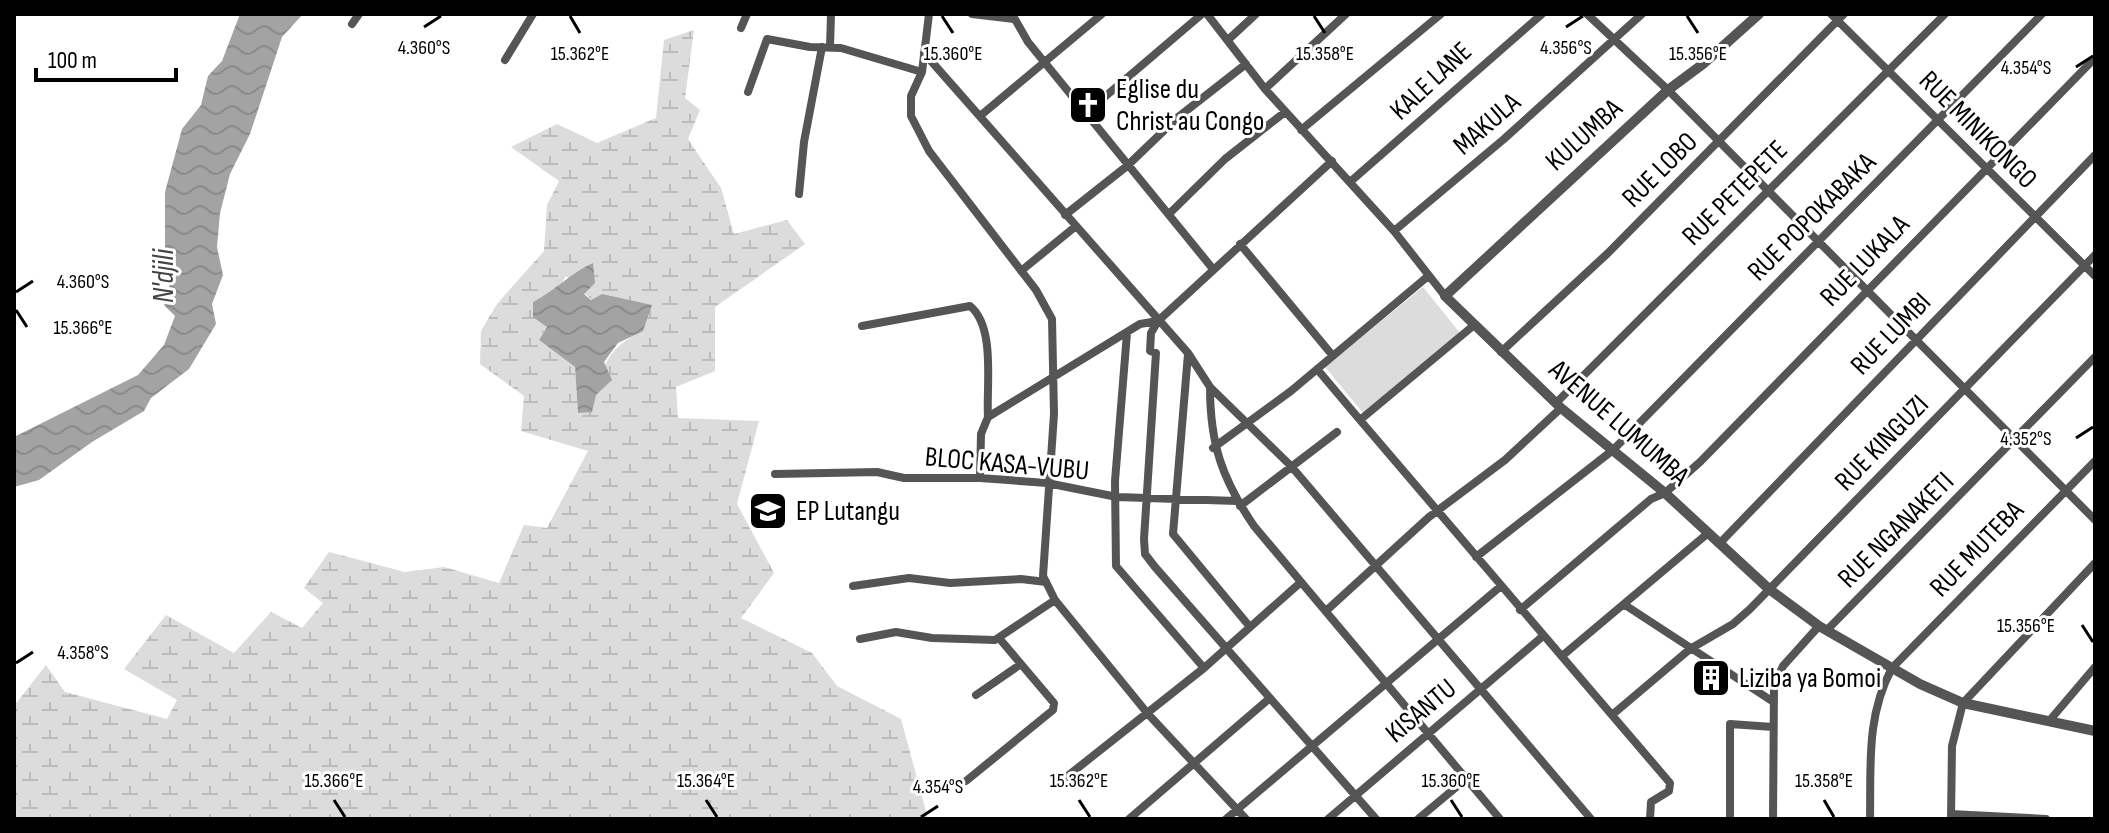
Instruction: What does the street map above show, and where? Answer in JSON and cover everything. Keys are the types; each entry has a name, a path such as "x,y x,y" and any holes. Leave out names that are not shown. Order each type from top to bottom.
{"street":[{"path":"352,24 359,14"},
{"path":"505,60 533,14"},
{"path":"741,28 747,14"},
{"path":"799,194 804,142 831,14"},
{"path":"929,14 922,72 911,96 911,116 929,151 1021,271 1052,319 1055,373 1047,483 1046,582 1055,600 1148,714 1246,819"},
{"path":"972,14 1013,17 1045,63 1213,269"},
{"path":"980,116 1102,14"},
{"path":"1087,112 1205,14"},
{"name":"AVENUE LUMUMBA","path":"1205,14 1229,39 1265,89 1394,231 1427,277 1473,326 1558,406 1665,493 1769,589 1823,628 1892,668 1963,703 2005,715 2050,720 2095,731"},
{"path":"1229,39 1256,14"},
{"path":"1265,89 1346,14"},
{"path":"1301,130 1441,14"},
{"name":"KALE LANE","path":"1350,182 1542,14"},
{"path":"1587,14 1668,90 2095,520"},
{"name":"MAKULA","path":"1394,231 1504,139 1642,14"},
{"name":"KULUMBA","path":"1445,296 1668,90 1703,64 1759,14"},
{"name":"RUE PETEPETE","path":"1327,610 1436,511 1505,460 1945,14"},
{"name":"RUE POPOKABAKA","path":"1476,557 1613,450 2042,14"},
{"name":"RUE MINIKONGO","path":"1837,16 1984,169 2095,276"},
{"name":"RUE LOBO","path":"1501,352 1608,253 1719,142 1837,16"},
{"path":"748,92 767,39 860,52 922,72"},
{"path":"924,53 1188,353 1210,387 1291,466 1436,641 1481,689 1591,819"},
{"name":"RUE LUKALA","path":"1520,610 1651,499 1665,493 2095,58"},
{"path":"1065,215 1127,166 1177,118 1246,64"},
{"path":"1169,214 1225,159 1285,112"},
{"name":"RUE LUMBI","path":"1719,544 2095,155"},
{"path":"1332,161 1158,321 1150,347 1156,353 1145,554 1376,819"},
{"path":"1021,271 1076,226"},
{"path":"1240,244 1333,356"},
{"name":"RUE KINGUZI","path":"1612,715 1690,649 1733,624 2095,255"},
{"path":"1213,448 1317,369 1427,277"},
{"path":"862,326 970,306 976,311 989,354 988,417 981,434 980,478"},
{"path":"988,417 1055,373 1140,324 1158,321"},
{"path":"1360,420 1473,326"},
{"path":"1127,333 1115,467 1116,566 1204,668"},
{"path":"1188,353 1174,538 1250,627"},
{"name":"RUE NGANAKETI","path":"1772,701 1783,666 2017,439 2095,357"},
{"path":"1317,369 1670,783 1669,791 1651,802 1650,819"},
{"path":"1210,387 1213,448 1238,504 1500,819"},
{"path":"1238,504 1337,432"},
{"name":"RUE MUTEBA","path":"1892,668 2095,461"},
{"name":"BLOC KASA-VUBU","path":"775,474 877,472 904,478 980,478 1047,483 1117,497 1238,504"},
{"path":"1562,656 1707,534"},
{"path":"2046,819 1951,816 1952,746 1963,703 2095,563"},
{"path":"853,586 919,578 950,583 1021,579 1046,582"},
{"path":"1060,782 1227,649 1301,582"},
{"path":"1226,819 1501,586"},
{"path":"860,639 896,632 932,638 999,638 1055,600"},
{"path":"1625,605 1772,701 1773,819"},
{"name":"KISANTU","path":"1328,819 1543,636"},
{"path":"966,781 1053,710 1054,703 999,638"},
{"path":"976,695 1021,664"},
{"path":"2050,720 2095,667"},
{"path":"1870,819 1873,713 1892,668"},
{"path":"1129,819 1270,698"},
{"path":"1730,819 1730,724 1773,727"},
{"path":"1418,819 1466,779"}],"green space":[{"path":"694,30 685,98 700,110 688,139 721,188 734,234 787,220 805,244 715,307 715,371 676,387 678,418 759,421 737,504 774,573 741,618 812,653 837,686 901,719 928,819 14,819 14,706 46,665 65,692 167,719 177,700 124,669 166,615 234,653 271,612 302,628 323,603 304,588 329,552 405,572 444,567 499,583 524,525 547,528 588,451 521,431 524,396 480,364 481,331 497,304 544,251 547,205 559,181 511,147 557,124 597,143 656,118 664,40","holes":["566,276 592,300 602,294 643,330 615,350 589,400 578,412 575,367 539,340 547,327 533,302 558,289"]},
{"path":"1423,287 1460,333 1363,413 1325,367"}],"water":[{"path":"240,14 303,14 282,37 250,134 230,174 220,213 217,247 223,275 212,304 216,324 189,369 151,398 144,411 92,442 39,480 14,487 14,437 138,375 164,345 175,316 164,305 170,291 165,259 165,192 182,129 201,105 208,76 222,61"},
{"path":"593,263 595,283 584,294 591,300 602,294 652,305 643,331 618,343 604,362 612,380 596,395 592,412 578,413 575,367 539,340 547,327 533,317 533,302"}],"place":[{"name":"Eglise du Christ au Congo","path":"1088,105"},
{"name":"EP Lutangu","path":"768,511"},
{"name":"Liziba ya Bomoi","path":"1711,678"}],"water label":[{"name":"N'djili","path":"164,276"}]}
